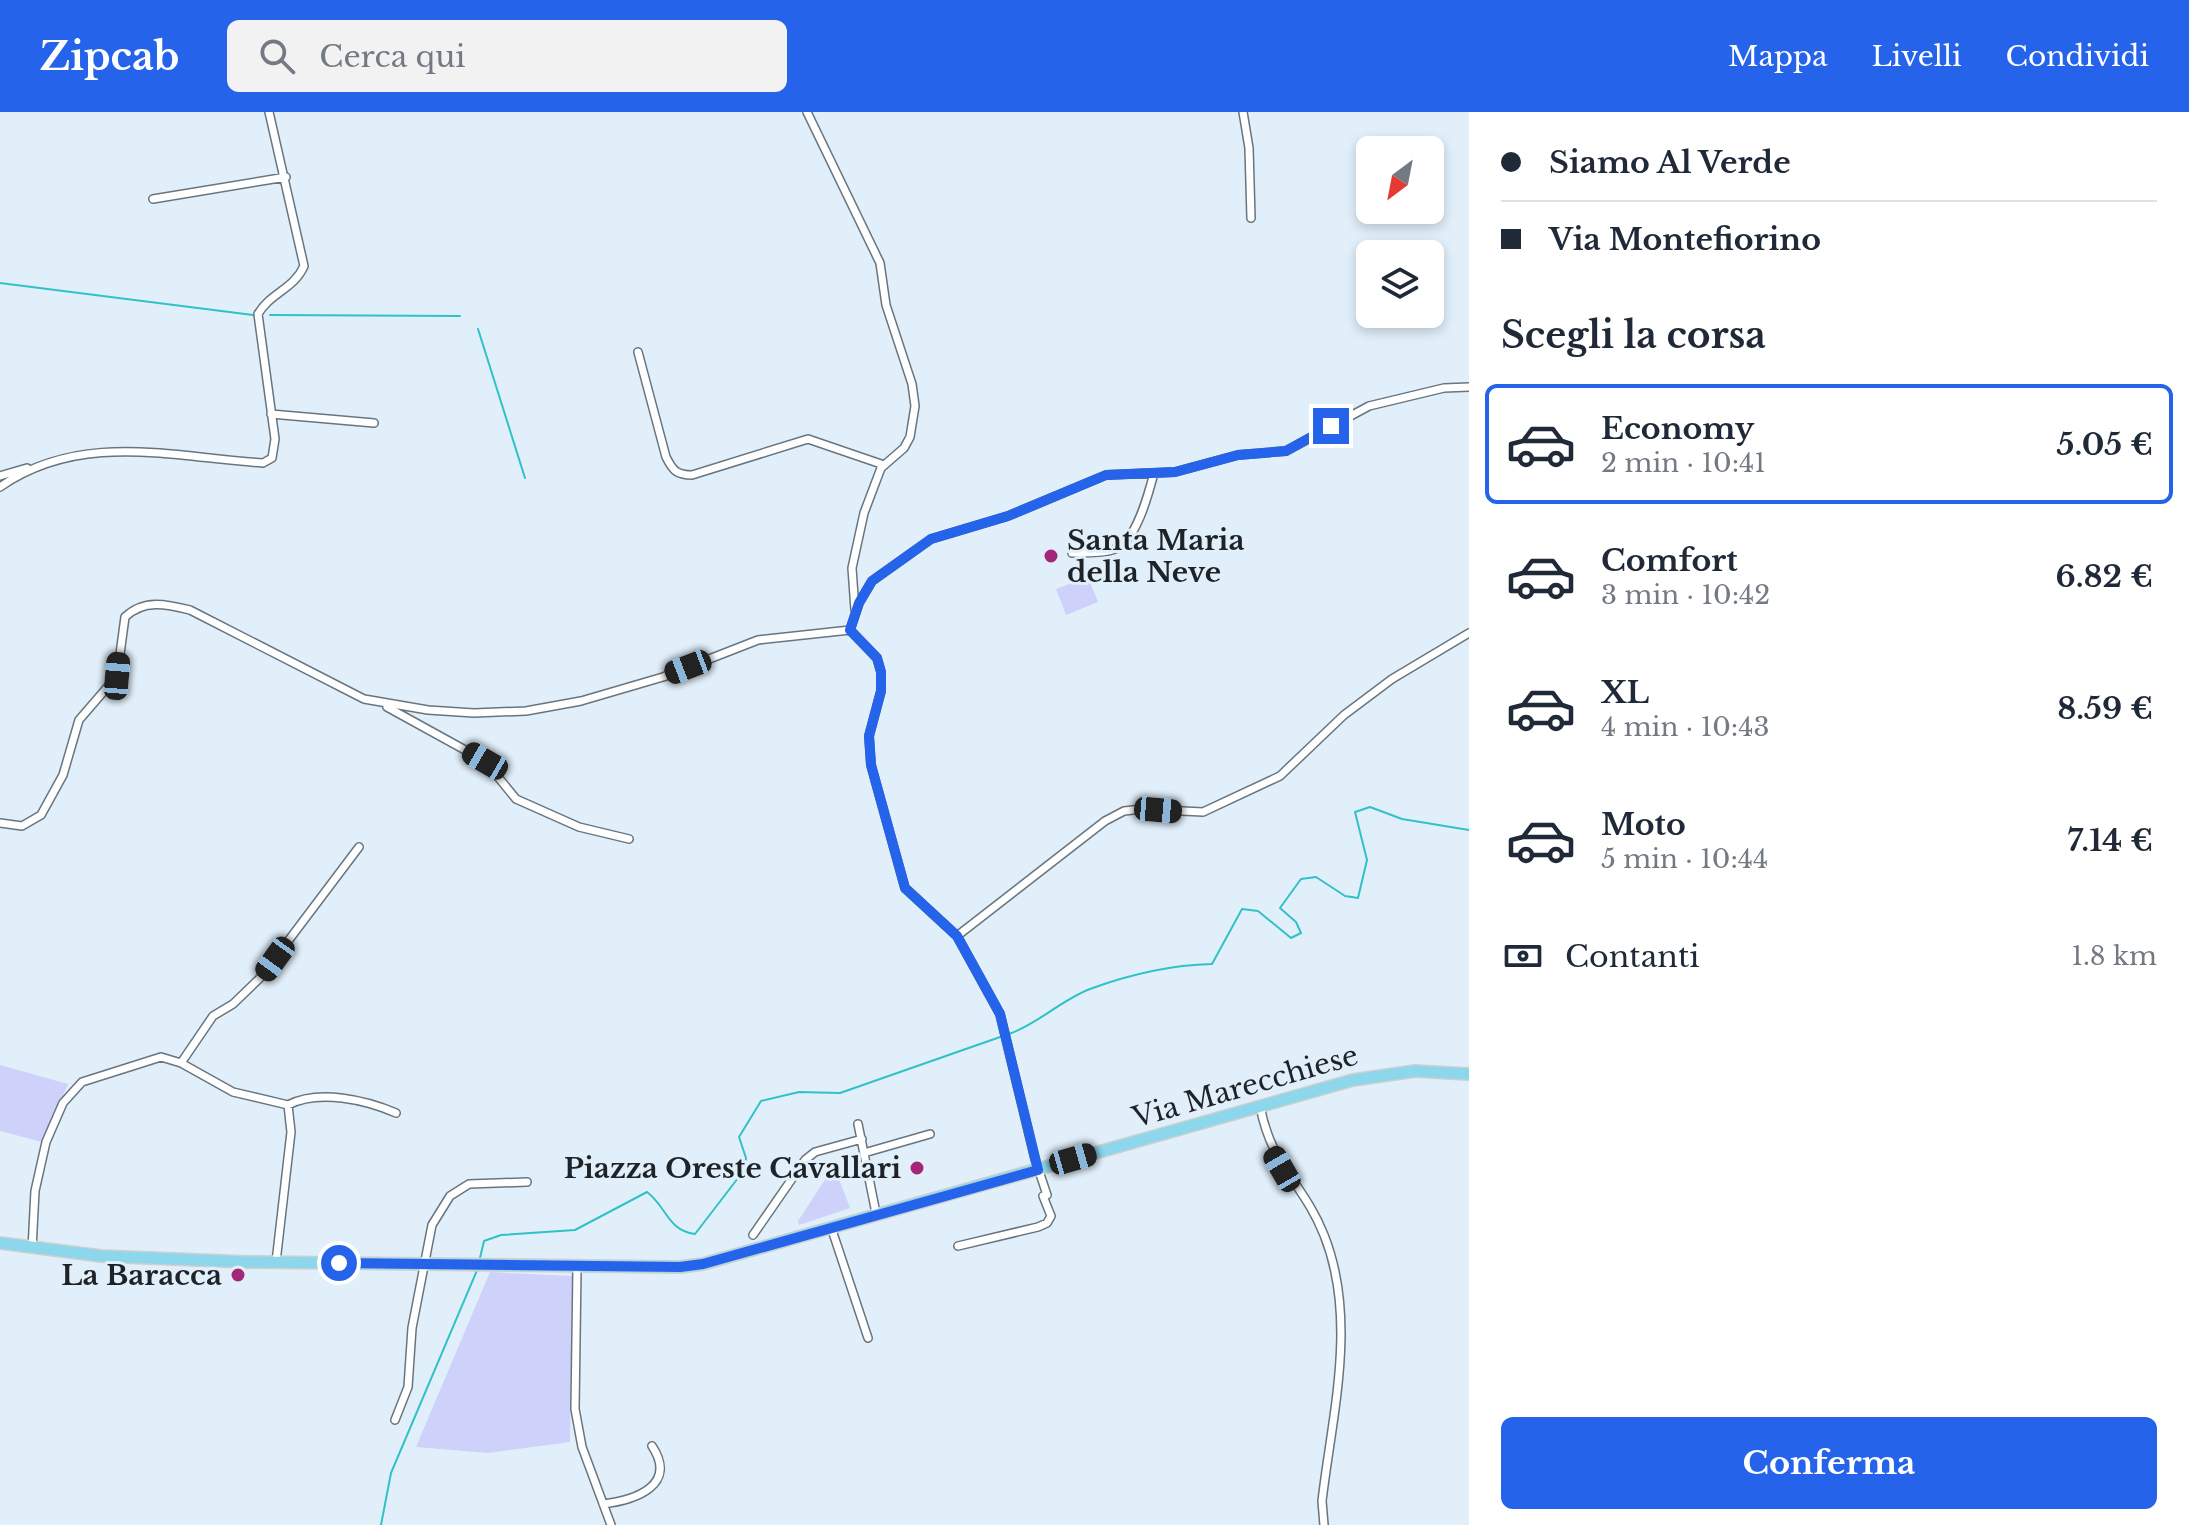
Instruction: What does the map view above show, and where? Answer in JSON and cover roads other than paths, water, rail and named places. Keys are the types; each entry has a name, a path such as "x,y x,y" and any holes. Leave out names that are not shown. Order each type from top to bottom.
{"main road":[{"name":"Via Marecchiese","path":"0,1243 101,1256 276,1262 657,1269 703,1264 880,1212 1387,1073 1469,1074"}],"street":[{"path":"0,476 55,460 133,451 268,462 275,439 258,314 264,304 299,278 304,266 269,112"},
{"path":"807,112 880,263 886,305 912,384 915,406 910,437 904,448 884,465 873,482 852,568 856,613"},
{"path":"1243,112 1249,148 1251,218"},
{"path":"153,199 286,177"},
{"path":"638,352 666,457 672,469 680,475 692,475 808,439 884,465"},
{"path":"850,630 872,581 931,539 1008,516 1106,475 1175,472 1238,455 1286,451 1369,406 1468,385"},
{"path":"271,414 374,423"},
{"path":"0,487 27,468"},
{"path":"1072,553 1115,550 1123,545 1140,515 1154,473"},
{"path":"0,823 22,826 41,815 63,775 79,720 117,676 125,617 142,606 163,603 190,610 377,703 485,761 508,792 525,804 579,827 629,839"},
{"path":"377,703 474,713 554,707 663,677 758,640 850,630"},
{"path":"850,630 877,658 881,672 881,691 869,736 871,765 905,888 957,936 1006,1031 1038,1170 1047,1195 1043,1196 1051,1216 1047,1223 958,1246"},
{"path":"957,936 1105,821 1124,811 1203,812 1280,776 1344,715 1392,679 1469,633"},
{"path":"181,1063 213,1016 233,1004 261,977 359,847"},
{"path":"32,1249 35,1191 41,1160 53,1122 71,1091 82,1082 145,1059 161,1057 181,1063 233,1092 288,1105 319,1099 357,1100 396,1113"},
{"path":"276,1262 291,1132 288,1105"},
{"path":"1260,1106 1273,1153 1315,1213 1334,1273 1342,1337 1322,1501 1324,1525"},
{"path":"858,1124 880,1212"},
{"path":"864,1153 930,1134"},
{"path":"753,1235 805,1160 815,1152 862,1139"},
{"path":"395,1420 408,1387 412,1328 432,1225 458,1189 478,1181 527,1182"},
{"path":"831,1227 868,1338"},
{"path":"577,1268 575,1409 582,1447 611,1525"},
{"path":"603,1504 636,1498 652,1485 660,1475 662,1461 652,1446"}],"waterway":[{"path":"0,283 253,315"},
{"path":"270,315 460,316"},
{"path":"478,329 525,478"},
{"path":"1009,1034 1069,999 1105,984 1166,969 1212,964 1242,909 1258,911 1291,938 1301,933 1296,922 1280,908 1301,879 1316,877 1345,896 1358,898 1367,860 1355,812 1370,807 1402,819 1469,830"},
{"path":"480,1258 484,1241 501,1235 575,1230 647,1192 678,1228 695,1234 745,1169 746,1158 739,1137 761,1101 799,1092 840,1093 1003,1036"},
{"path":"381,1525 391,1473 478,1268"}],"place":[{"name":"Santa Maria della Neve","path":"1051,556"},
{"name":"Piazza Oreste Cavallari","path":"917,1168"},
{"name":"La Baracca","path":"238,1275"}]}
